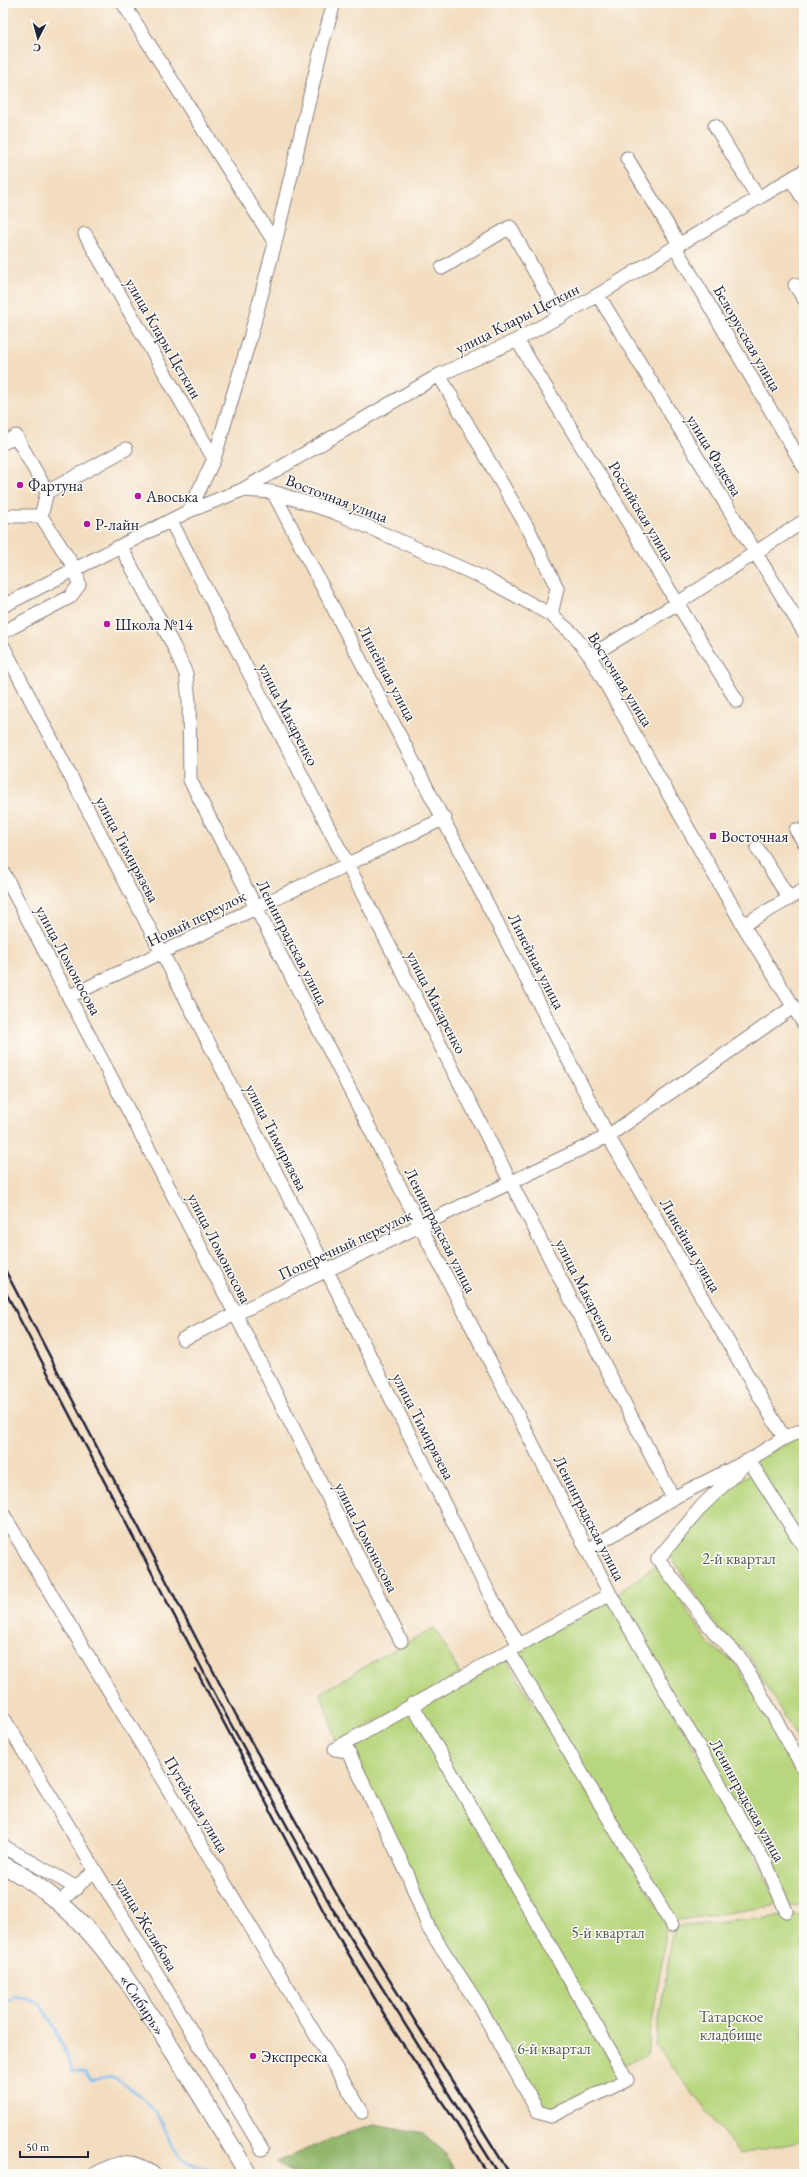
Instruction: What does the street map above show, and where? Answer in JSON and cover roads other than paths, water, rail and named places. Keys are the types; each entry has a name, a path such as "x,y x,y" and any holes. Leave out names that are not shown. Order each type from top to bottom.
{"main road":[{"name":"«Сибирь»","path":"3,1865 60,1902 92,1932 119,1967 244,2167"}],"street":[{"path":"124,3 218,155 275,243"},
{"path":"3,606 189,511 214,459 250,338 275,243 318,60 334,3"},
{"path":"715,126 758,198"},
{"name":"Белорусская улица","path":"627,158 804,467"},
{"name":"улица Клары Цеткин","path":"242,490 439,375 517,340 560,317 804,171"},
{"path":"791,179 804,200"},
{"path":"442,268 510,227 560,317"},
{"name":"улица Клары Цеткин","path":"84,234 214,459"},
{"path":"795,285 804,299"},
{"name":"улица Фадеева","path":"598,295 804,632"},
{"name":"Российская улица","path":"517,340 737,701"},
{"path":"439,375 530,532 557,588 551,615"},
{"path":"3,443 16,436 47,492 41,516 76,570 79,585 70,597 3,632"},
{"path":"47,492 126,449"},
{"name":"Восточная улица","path":"189,511 242,490 273,492 334,512 486,579 551,615 573,634 590,656 743,925 800,1014"},
{"name":"Линейная улица","path":"273,492 445,818 608,1136 784,1438"},
{"path":"3,519 9,516 41,516"},
{"name":"улица Макаренко","path":"171,521 673,1498"},
{"path":"590,656 678,603 754,552 804,521"},
{"name":"Ленинградская улица","path":"121,547 174,647 186,674 189,701 190,780 610,1594 767,1866 786,1911"},
{"name":"улица Тимирязева","path":"3,646 327,1271 486,1588 514,1648 672,1925"},
{"name":"Новый переулок","path":"70,996 445,818"},
{"path":"796,830 804,842"},
{"path":"757,848 789,898"},
{"name":"улица Ломоносова","path":"3,872 70,996 236,1315 401,1642"},
{"path":"743,925 804,890"},
{"name":"Поперечный переулок","path":"183,1340 608,1136 800,1014"},
{"path":"588,1550 673,1498 749,1460 784,1438 804,1429"},
{"path":"749,1460 804,1547"},
{"path":"749,1460 702,1506 658,1559 714,1632 740,1658 804,1769"},
{"name":"Путейская улица","path":"3,1514 362,2112"},
{"path":"412,1704 627,2080 551,2116 538,2112 478,2004 429,1929 408,1875 348,1751 334,1749 412,1704 610,1594"},
{"name":"улица Желябова","path":"3,1717 8,1730 95,1870 262,2149"},
{"path":"3,1846 77,1888"},
{"path":"60,1902 95,1870"},
{"path":"96,2174 108,2167 124,2162 136,2163 154,2174"}],"waterway":[{"path":"3,2003 7,2002 14,1996 24,1997 36,2001 43,2008 53,2025 72,2072 85,2073 90,2080 114,2077 152,2107 159,2117 173,2147 181,2157 190,2163 220,2174"},
{"path":"263,2174 267,2172 273,2174"}],"tram line":[{"path":"111,2174 126,2170 141,2174"}],"railway":[{"path":"3,1266 235,1713 341,1902 510,2174"},
{"path":"3,1287 227,1717 332,1908 499,2174"},
{"path":"196,1670 325,1914 394,2031 453,2118 488,2174"}],"place":[{"name":"Фартуна","path":"20,485"},
{"name":"Авоська","path":"138,496"},
{"name":"Р-лайн","path":"87,524"},
{"name":"Школа №14","path":"107,624"},
{"name":"Восточная","path":"713,836"},
{"name":"Экспреска","path":"253,2056"}],"park label":[{"name":"2-й квартал","path":"739,1558"},
{"name":"5-й квартал","path":"608,1932"},
{"name":"Татарское кладбище","path":"731,2025"},
{"name":"6-й квартал","path":"554,2048"}]}
